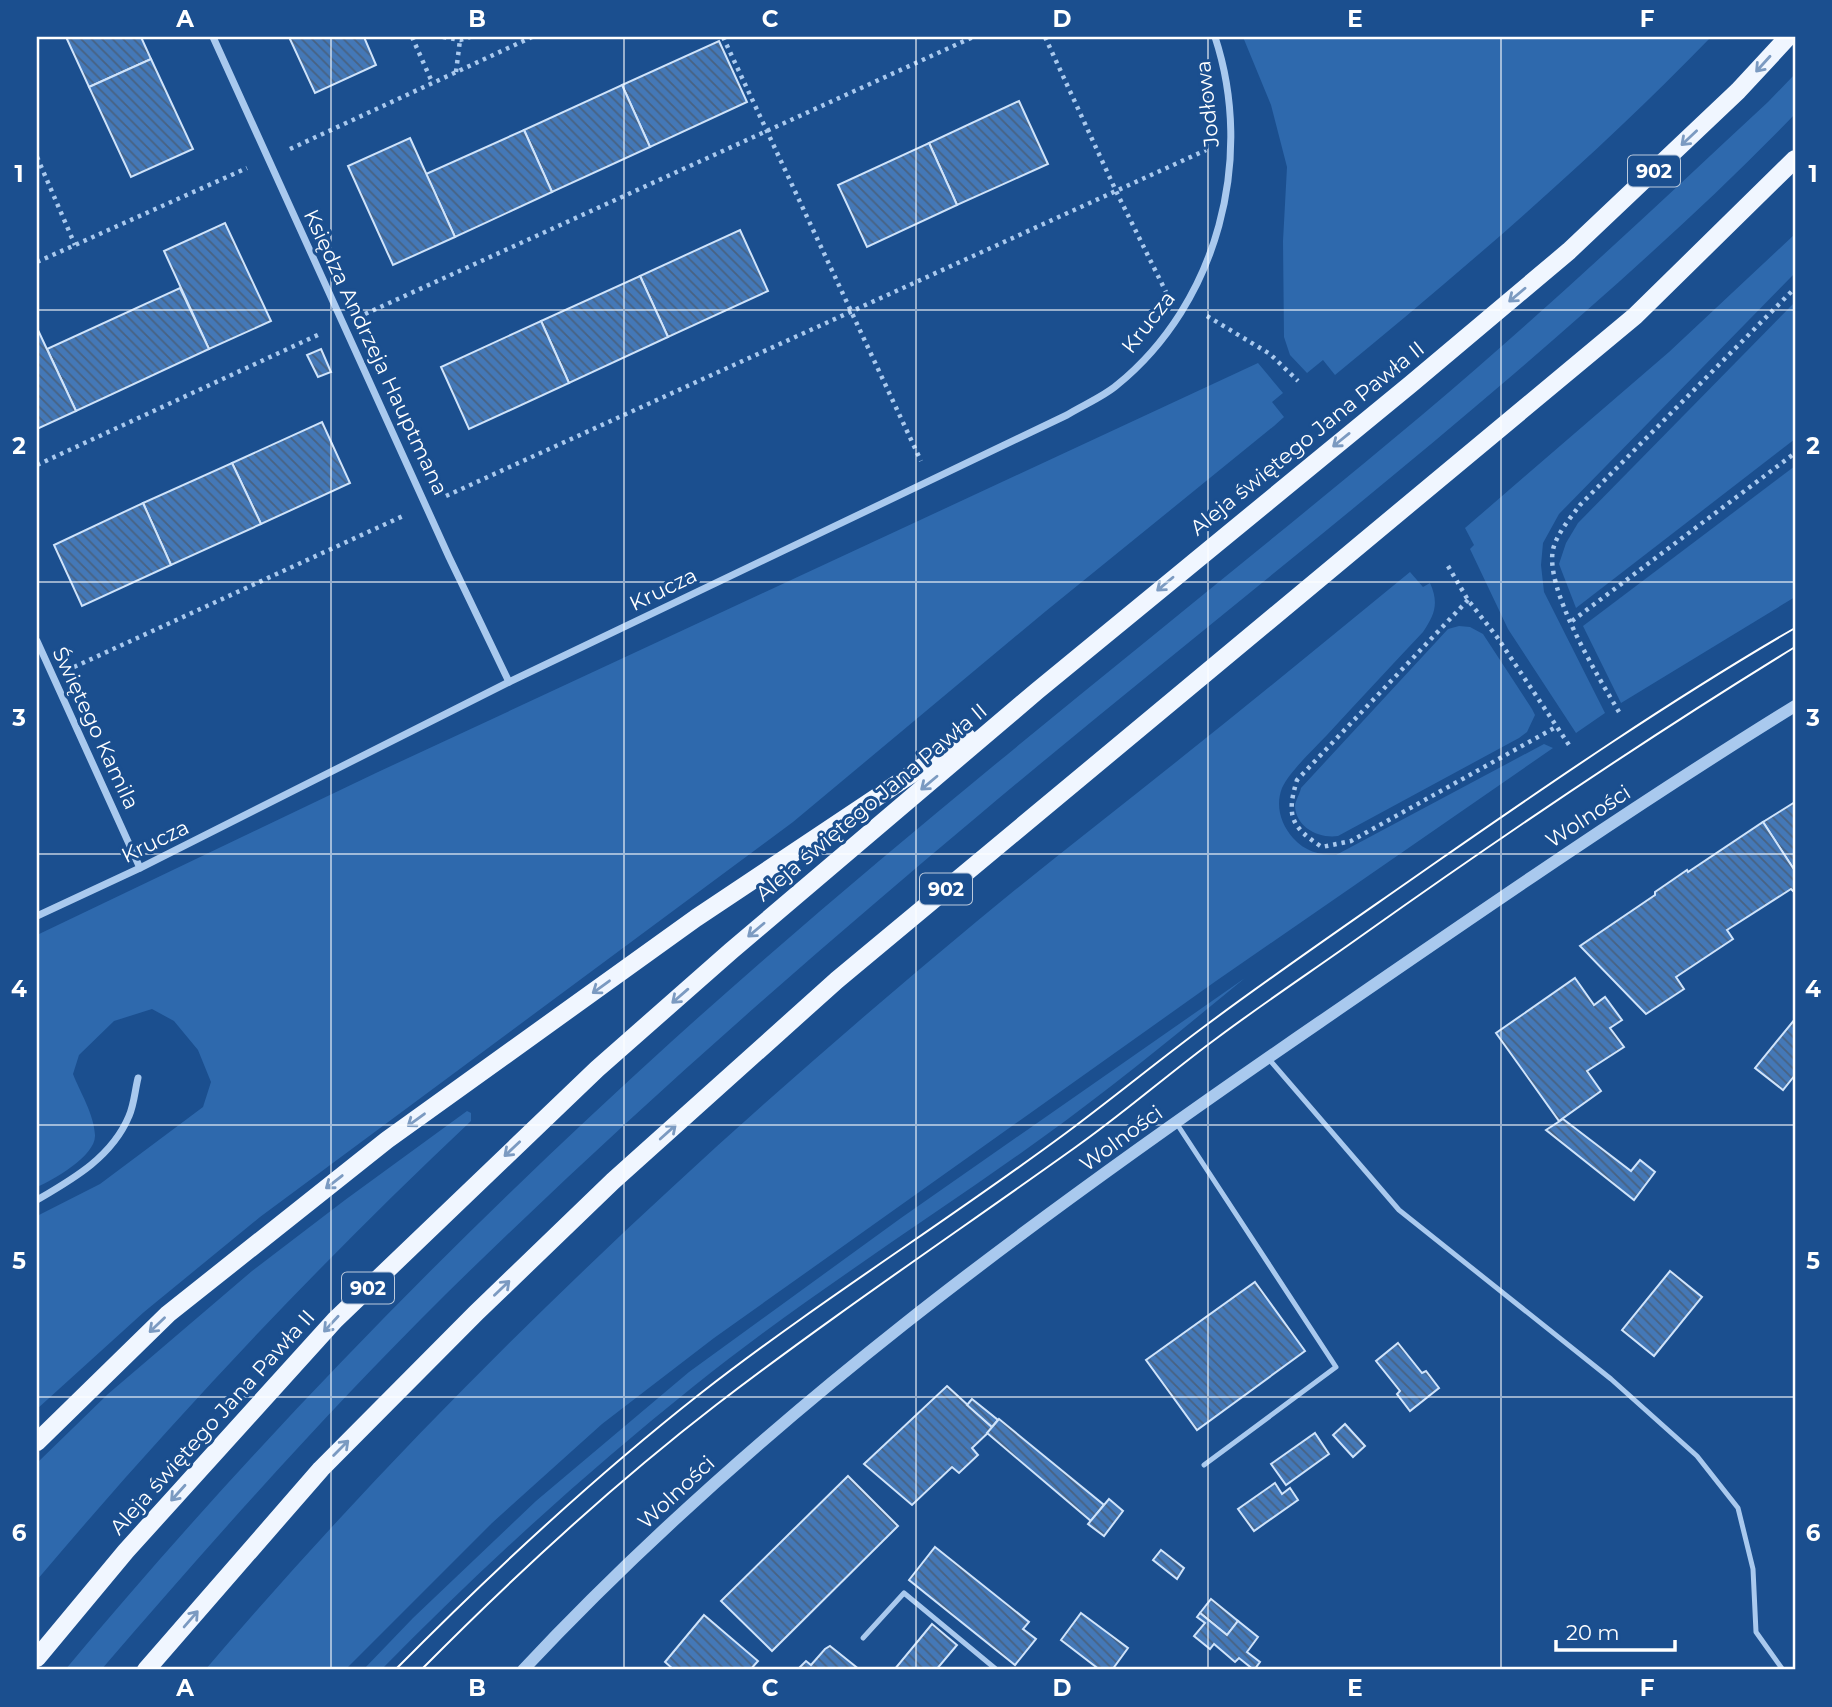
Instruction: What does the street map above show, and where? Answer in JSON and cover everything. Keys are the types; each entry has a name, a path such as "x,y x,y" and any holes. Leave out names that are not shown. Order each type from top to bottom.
{"main road":[{"name":"Aleja świętego Jana Pawła II","path":"37,1657 126,1551 335,1320 597,1069 731,951 1037,691 1569,251 1738,91 1788,37"},
{"name":"902","path":"146,1670 321,1469 476,1313 613,1181 837,980 1635,316 1795,159"},
{"path":"37,1442 168,1314 387,1140 696,918 1037,691"}],"street":[{"name":"Księdza Andrzeja Hauptmana","path":"213,37 428,505 449,557 509,682"},
{"name":"Jodłowa","path":"1215,37 1226,69 1232,138 1223,210"},
{"name":"Krucza","path":"37,916 140,868 509,682 1067,415 1116,386 1157,346 1187,305 1208,260 1223,210"},
{"name":"Świętego Kamila","path":"37,641 140,868"},
{"name":"Wolności","path":"523,1670 584,1604 685,1508 792,1414 920,1310 1176,1121 1267,1058 1568,851 1795,706"},
{"path":"37,1200 72,1180 108,1150 129,1116 138,1078"}],"lane":[{"path":"1267,1058 1399,1210 1611,1379 1697,1456 1738,1508 1753,1569 1756,1632 1783,1670"},
{"path":"1176,1121 1336,1367 1204,1465"},
{"path":"863,1638 904,1593 998,1670"}],"path":[{"path":"412,37 432,82"},
{"path":"443,37 460,40 470,37"},
{"path":"723,37 930,481"},
{"path":"37,465 973,37"},
{"path":"1045,37 1164,290 1270,354 1298,382"},
{"path":"456,72 460,40"},
{"path":"53,676 1232,138"},
{"path":"37,158 75,245"},
{"path":"1619,712 1584,653 1554,582 1551,564 1554,547 1565,525 1580,505 1795,288"},
{"path":"1572,621 1795,453"},
{"path":"1448,566 1468,600 1497,637 1569,745"},
{"path":"1468,600 1297,780 1290,804 1300,832 1322,847 1351,841 1556,727"}],"shaded area":[{"path":"1243,37 1711,37 1621,126 1528,211 1335,375 1323,360 1307,373 1290,355 1284,337 1283,241 1287,167 1271,105"},
{"path":"1795,74 1795,114 1658,246 1449,429 979,815 707,1050 509,1232 400,1340 270,1479 101,1670 65,1670 208,1505 357,1346 511,1191 671,1042 949,802 1422,415 1554,300"},
{"path":"1795,234 1795,273 1559,514 1543,543 1541,565 1544,592 1605,713 1576,733 1508,629 1470,549 1474,545 1465,528 1669,352"},
{"path":"1795,302 1795,439 1576,608 1559,564 1566,543 1578,523"},
{"path":"1258,363 1283,393 1272,402 1284,417 1274,426 793,822 260,1217 144,1312 37,1409 37,1216 100,1184 203,1107 211,1082 198,1050 174,1021 152,1009 114,1021 79,1055 73,1074 92,1119 95,1135 93,1143 81,1159 37,1187 37,935 378,772"},
{"path":"1795,466 1795,597 1621,703 1583,626"},
{"path":"1410,572 1423,587 1430,583 1433,590 1435,603 1430,620 1423,632 1286,781 1280,795 1279,808 1282,821 1293,838 1312,851 1336,855 1544,744 1553,748 1216,981 714,1338 602,1424 492,1523 345,1670 205,1670 385,1470 574,1280 672,1187 772,1097 976,922"},
{"path":"1470,627 1483,634 1532,709 1535,715 1527,732 1338,836 1323,836 1309,830 1296,813 1295,805 1301,788 1448,629"},
{"path":"1245,978 1050,1132 815,1296 694,1386 533,1523 381,1670 363,1670 413,1618 536,1501 689,1372 901,1218"},
{"path":"467,1111 471,1113 471,1121 357,1231 247,1344 37,1580 37,1463 108,1394 252,1271"}],"building":[{"path":"66,37 141,37 151,59 89,87"},
{"path":"289,37 364,37 376,65 315,93"},
{"path":"719,41 747,102 650,147 622,85"},
{"path":"151,59 193,149 131,177 89,87"},
{"path":"622,85 650,147 552,192 524,130"},
{"path":"1019,101 1048,164 957,205 929,143"},
{"path":"524,130 552,192 455,237 426,174"},
{"path":"410,138 455,237 393,265 348,166"},
{"path":"929,143 957,205 867,247 838,185"},
{"path":"225,223 271,321 209,349 164,251"},
{"path":"740,230 768,291 668,337 640,276"},
{"path":"640,276 668,337 569,383 541,321"},
{"path":"180,288 209,349 76,411 47,349"},
{"path":"541,321 569,383 469,429 441,367"},
{"path":"37,328 76,411 37,429"},
{"path":"321,349 331,372 318,377 307,355"},
{"path":"322,422 350,483 261,524 232,463"},
{"path":"232,463 261,524 171,565 143,503"},
{"path":"143,503 171,565 82,606 54,545"},
{"path":"1795,802 1795,871 1763,822"},
{"path":"1763,822 1795,871 1795,890 1791,889 1727,930 1733,939 1676,977 1684,989 1646,1014 1580,946 1687,870 1688,872"},
{"path":"1575,978 1594,1005 1605,997 1622,1020 1610,1028 1624,1047 1587,1071 1601,1091 1559,1121 1496,1033"},
{"path":"1795,1019 1795,1075 1783,1090 1755,1068"},
{"path":"1563,1119 1631,1171 1640,1160 1655,1172 1634,1200 1546,1130"},
{"path":"1670,1271 1702,1297 1654,1356 1622,1330"},
{"path":"1255,1282 1305,1351 1197,1430 1146,1360"},
{"path":"1398,1343 1422,1373 1426,1371 1439,1388 1410,1411 1397,1394 1400,1391 1376,1361"},
{"path":"947,1386 993,1428 972,1448 978,1455 959,1473 952,1467 912,1505 864,1464"},
{"path":"972,1399 998,1420 992,1427 967,1405"},
{"path":"999,1419 1104,1505 1091,1521 987,1433"},
{"path":"1345,1424 1365,1446 1353,1457 1333,1435"},
{"path":"1315,1433 1329,1454 1286,1485 1271,1464"},
{"path":"848,1476 898,1526 772,1651 721,1601"},
{"path":"1275,1483 1282,1494 1290,1488 1298,1500 1254,1531 1238,1509"},
{"path":"1109,1499 1123,1511 1104,1536 1088,1524"},
{"path":"935,1547 1029,1622 1023,1629 1036,1639 1015,1665 909,1580"},
{"path":"1161,1550 1184,1568 1177,1579 1153,1560"},
{"path":"1211,1599 1238,1621 1227,1635 1200,1613"},
{"path":"1081,1613 1128,1648 1112,1670 1100,1670 1061,1640"},
{"path":"1200,1613 1227,1635 1238,1621 1258,1637 1247,1652 1260,1662 1254,1670 1239,1658 1235,1662 1214,1644 1210,1649 1194,1636 1205,1623 1197,1617"},
{"path":"704,1615 758,1661 750,1670 674,1670 665,1662"},
{"path":"932,1624 957,1645 936,1670 894,1670"},
{"path":"830,1646 860,1670 797,1670 806,1661 811,1665"}],"tram line":[{"path":"395,1670 582,1492 661,1425 746,1359 1021,1166 1290,964 1658,712 1795,628"},
{"path":"421,1670 492,1600 601,1500 677,1436 760,1372 1092,1136 1235,1025 1417,897 1631,751 1795,647"}]}
